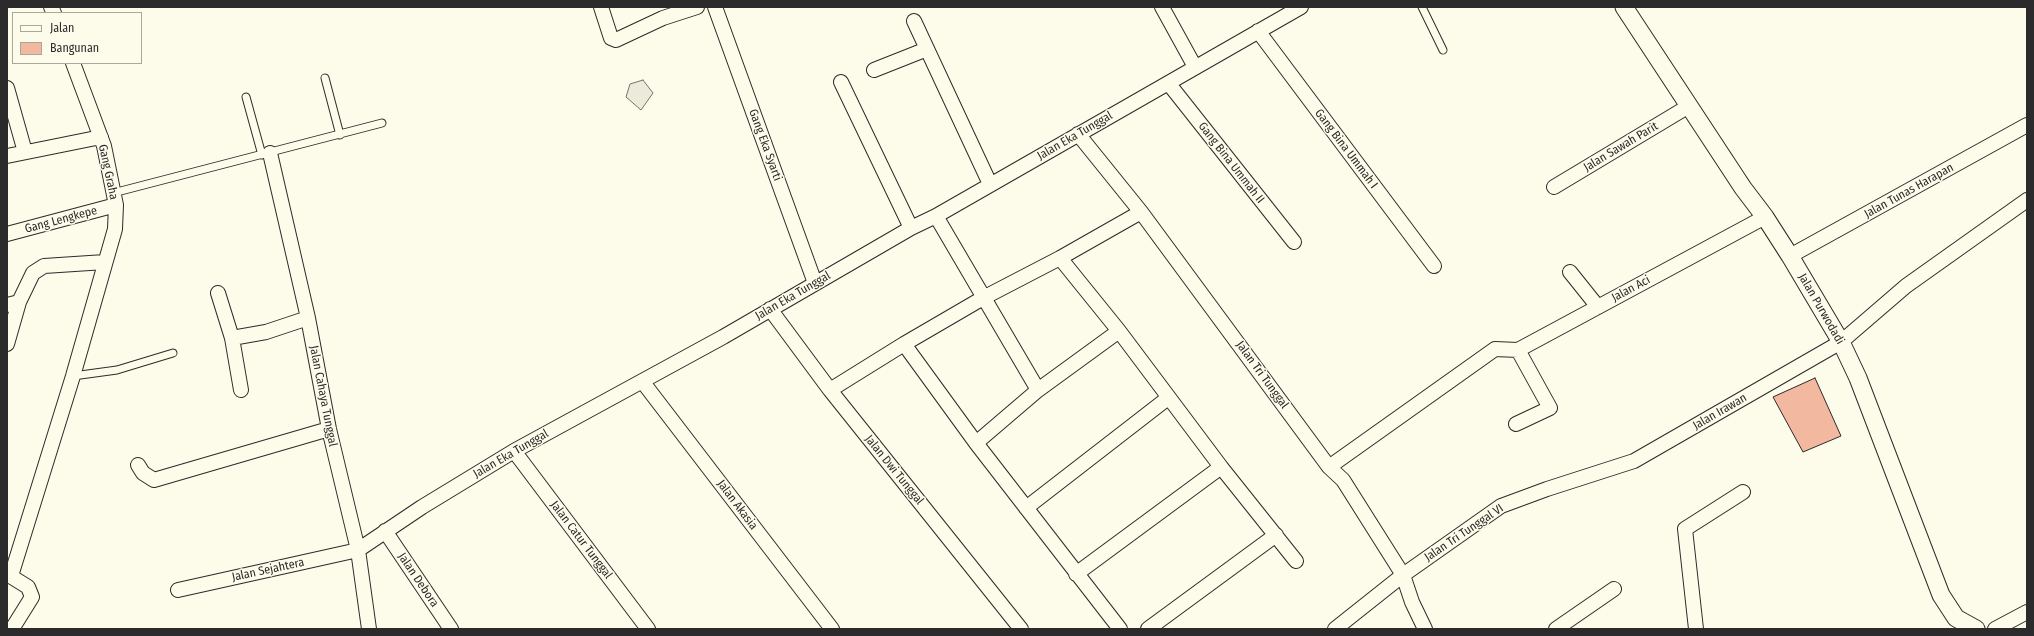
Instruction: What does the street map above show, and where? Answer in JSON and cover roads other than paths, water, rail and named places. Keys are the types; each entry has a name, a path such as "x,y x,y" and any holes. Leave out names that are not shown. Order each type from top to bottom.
{"street":[{"path":"601,7 611,38 616,40 662,13 697,7"},
{"name":"Gang Eka Syarti","path":"715,7 815,283"},
{"path":"1162,7 1195,67"},
{"name":"Jalan Eka Tunggal","path":"358,550 422,506 514,451 642,381 911,228 936,216 1078,134 1169,84 1195,67 1301,7"},
{"name":"Jalan Purwodadi","path":"1624,7 1743,188 1765,217 1841,342 1858,378 1941,595 1956,618 1975,629"},
{"path":"914,21 990,184"},
{"name":"Gang Bina Ummah I","path":"1258,31 1434,266"},
{"path":"874,70 927,49"},
{"name":"Gang Graha","path":"9,575 73,376 115,229 114,199 104,146 72,64"},
{"path":"841,82 911,228"},
{"name":"Gang Bina Ummah II","path":"1169,84 1294,242"},
{"path":"7,88 12,127 25,152"},
{"name":"Jalan Sawah Parit","path":"1554,187 1689,106"},
{"name":"Jalan Tunas Harapan","path":"1790,256 2027,125"},
{"name":"Jalan Tri Tunggal","path":"1078,134 1141,212 1329,467 1343,480 1403,575 1412,602 1425,629"},
{"path":"7,156 101,138"},
{"name":"Jalan Cahaya Tunggal","path":"266,154 308,318 329,429 358,550"},
{"name":"Gang Lengkepe","path":"7,234 114,199"},
{"name":"Jalan Irawan","path":"1596,475 1634,461 1841,342 1906,286 2027,200"},
{"path":"830,390 904,344 983,298 1060,258 1141,212"},
{"path":"936,216 1038,390"},
{"name":"Jalan Aci","path":"1518,350 1765,217"},
{"path":"1060,258 1119,331 1221,467 1296,561"},
{"path":"7,344 13,303 33,273 44,266 105,262"},
{"path":"1570,272 1598,307"},
{"path":"218,292 232,338 241,390"},
{"name":"Jalan Dwi Tunggal","path":"770,309 830,390 1021,629"},
{"path":"232,338 266,332 308,318"},
{"path":"976,443 1038,390 1119,331"},
{"path":"904,344 976,443 1120,629"},
{"path":"1329,467 1495,349 1518,350 1550,408 1516,424"},
{"name":"Jalan Akasia","path":"642,381 832,629"},
{"path":"1026,508 1168,398"},
{"path":"138,465 143,473 154,480 329,429"},
{"name":"Jalan Catur Tunggal","path":"514,451 648,629"},
{"path":"1076,574 1221,467"},
{"name":"Jalan Tri Tunggal VI","path":"1335,629 1403,575 1501,506 1547,489 1596,475"},
{"path":"1696,629 1685,529 1743,492"},
{"name":"Jalan Debora","path":"385,531 451,629"},
{"path":"1148,629 1276,535"},
{"path":"358,550 369,629"},
{"name":"Jalan Sejahtera","path":"178,590 358,550"},
{"path":"9,575 28,587 32,597 12,629"},
{"path":"1556,629 1614,589"},
{"path":"1995,629 2027,612"}],"lane":[{"path":"1422,7 1443,50"},
{"path":"325,78 340,135"},
{"path":"246,97 266,154"},
{"path":"114,199 266,154 382,123"},
{"path":"73,376 117,370 173,353"}]}
